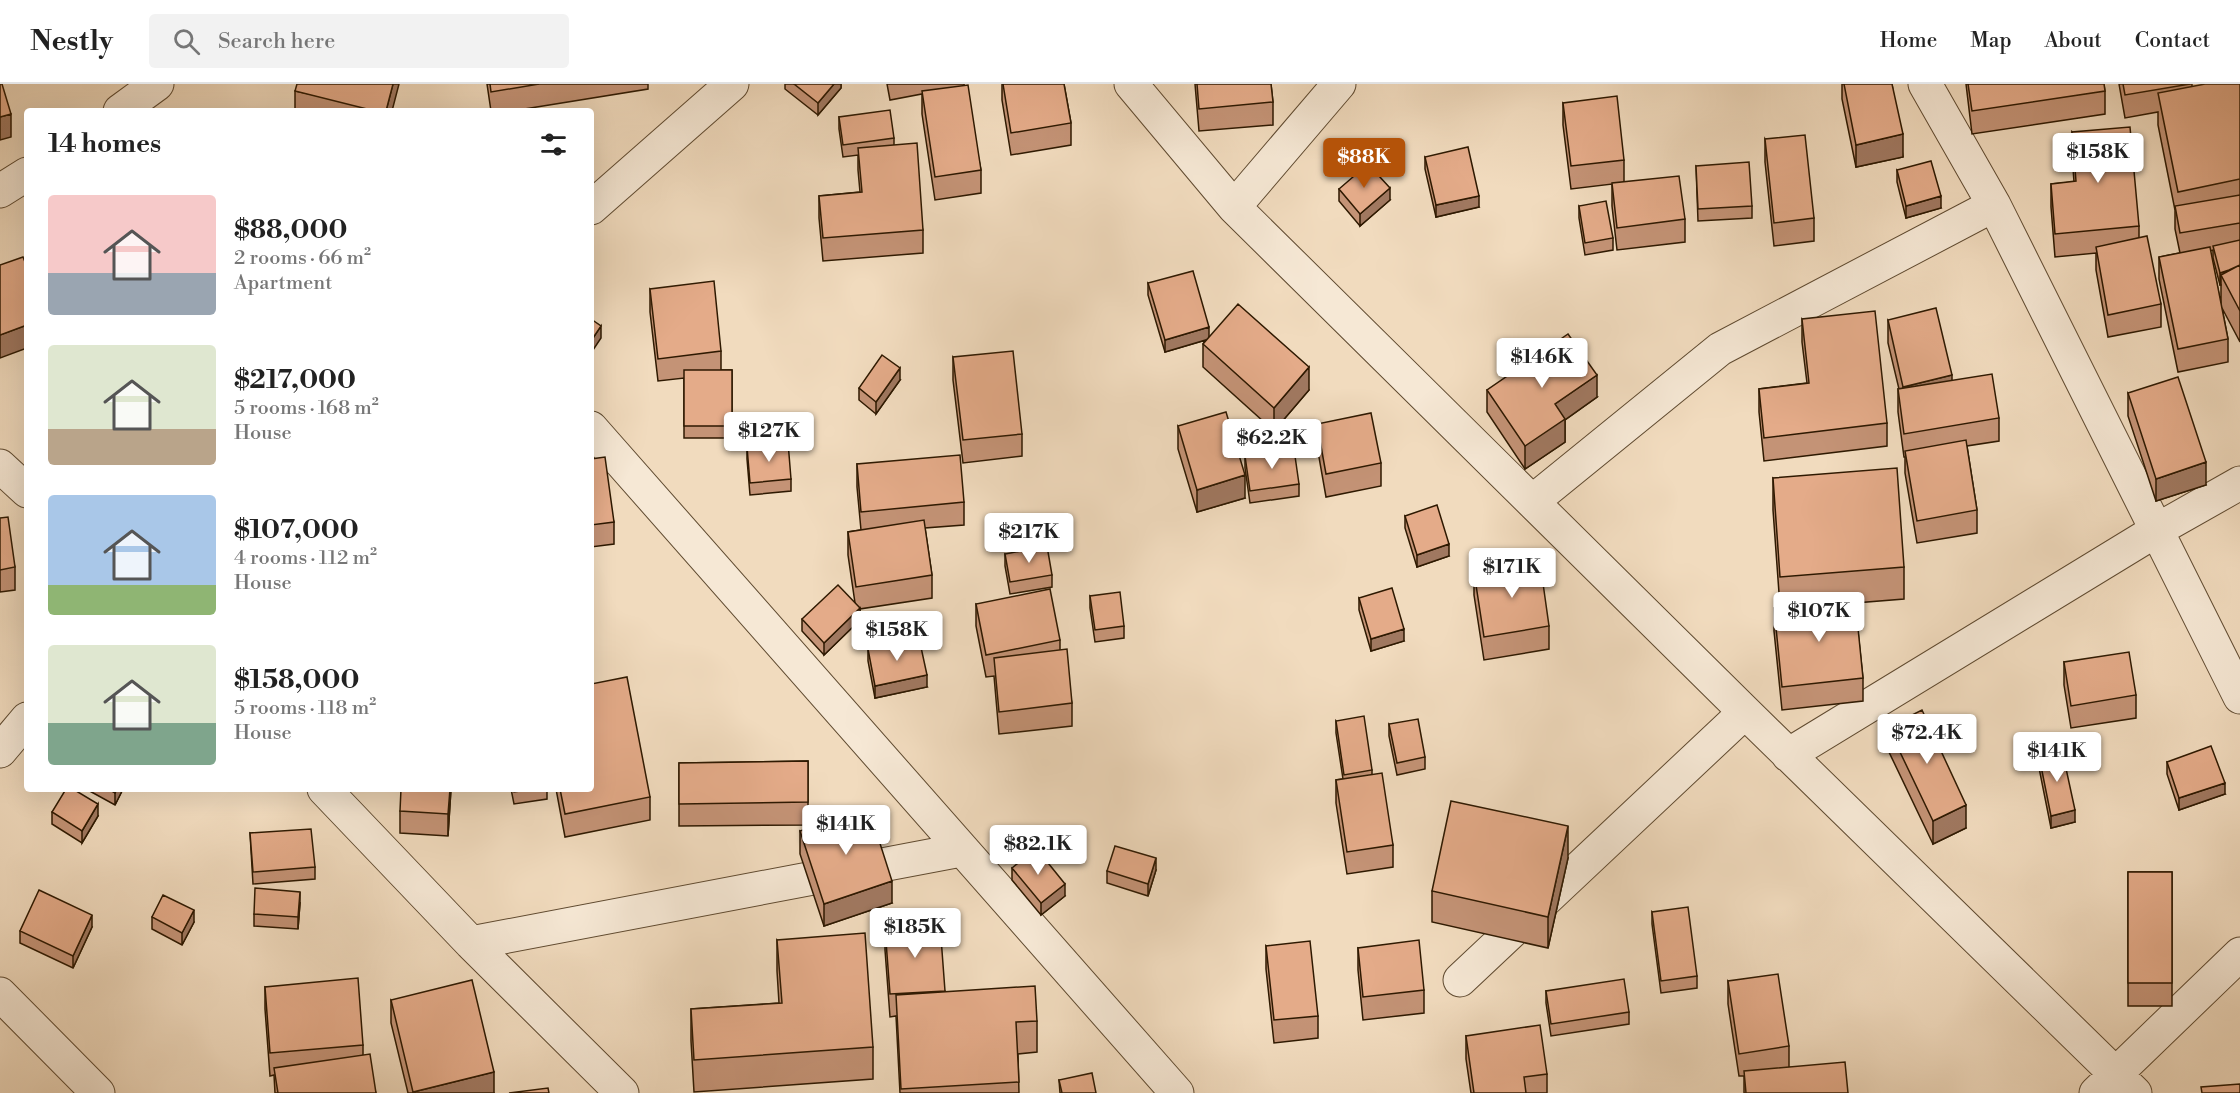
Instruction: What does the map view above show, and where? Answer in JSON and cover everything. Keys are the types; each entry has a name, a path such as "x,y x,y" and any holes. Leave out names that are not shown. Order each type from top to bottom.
{"street":[{"path":"124,108 157,84"},
{"path":"594,205 732,84"},
{"path":"1131,84 1234,207 1788,755 2115,1087 2240,954"},
{"path":"1234,207 1339,84"},
{"path":"1925,84 1994,205 2240,697"},
{"path":"0,191 24,176"},
{"path":"1533,501 1720,349 1994,205"},
{"path":"594,431 1177,1093"},
{"path":"0,466 24,488"},
{"path":"1788,755 2157,530 2240,483"},
{"path":"1460,980 1744,712"},
{"path":"0,751 24,723"},
{"path":"327,792 471,943 622,1093"},
{"path":"471,943 961,850"},
{"path":"0,994 98,1093"}],"building":[{"path":"0,84 2,84 11,114 0,117"},
{"path":"297,84 393,84 387,108 363,108 295,91"},
{"path":"490,84 539,84 491,92"},
{"path":"794,84 834,84 818,103"},
{"path":"1003,84 1064,84 1071,123 1011,133"},
{"path":"1197,84 1271,84 1273,102 1199,109"},
{"path":"1844,84 1892,84 1903,134 1856,145"},
{"path":"1968,84 2104,84 2105,91 1972,111"},
{"path":"2123,84 2190,84 2125,95"},
{"path":"2205,84 2240,84 2240,179 2178,192 2158,93"},
{"path":"968,85 981,170 935,177 922,91"},
{"path":"1617,96 1624,160 1571,166 1563,103"},
{"path":"890,110 894,138 843,145 839,117"},
{"path":"2130,127 2139,226 2055,234 2051,184 2076,181 2072,132"},
{"path":"1805,135 1814,218 1774,223 1765,139"},
{"path":"917,143 923,230 823,238 819,196 862,192 858,148"},
{"path":"1468,147 1479,196 1436,205 1425,157"},
{"path":"1931,161 1941,196 1906,206 1897,170"},
{"path":"1749,162 1752,206 1698,209 1696,166"},
{"path":"1368,164 1390,188 1360,214 1339,189"},
{"path":"1679,176 1685,219 1617,228 1612,183"},
{"path":"2240,195 2240,223 2180,233 2175,206"},
{"path":"1606,201 1613,238 1585,243 1579,206"},
{"path":"2147,236 2161,304 2108,315 2096,247"},
{"path":"2240,240 2240,265 2220,273 2213,246"},
{"path":"2210,247 2228,339 2178,349 2159,257"},
{"path":"23,257 24,260 24,326 0,335 0,265"},
{"path":"2240,265 2240,311 2221,275"},
{"path":"1193,271 1209,327 1165,340 1148,283"},
{"path":"714,281 721,351 658,359 650,289"},
{"path":"1238,304 1309,367 1274,408 1203,344"},
{"path":"1936,308 1952,375 1903,387 1888,320"},
{"path":"1875,311 1887,423 1764,438 1759,389 1809,383 1802,319"},
{"path":"594,321 601,326 594,336"},
{"path":"1568,334 1597,375 1555,404 1565,419 1525,446 1487,390"},
{"path":"1013,351 1022,434 963,440 953,357"},
{"path":"882,355 900,368 876,402 859,388"},
{"path":"684,370 732,370 732,426 684,426"},
{"path":"1992,374 1999,418 1904,434 1898,389"},
{"path":"2178,377 2206,462 2156,479 2128,393"},
{"path":"1226,412 1245,475 1197,490 1178,426"},
{"path":"1371,413 1381,463 1326,474 1317,424"},
{"path":"1966,440 1977,510 1917,521 1905,451"},
{"path":"788,442 791,479 750,483 747,447"},
{"path":"1294,449 1299,484 1250,491 1245,456"},
{"path":"960,455 964,502 861,512 857,464"},
{"path":"605,457 614,522 594,525 594,459"},
{"path":"1897,468 1904,567 1780,577 1773,478"},
{"path":"1437,505 1449,544 1417,555 1405,516"},
{"path":"8,517 15,567 0,570 0,518"},
{"path":"924,520 932,575 856,587 848,532"},
{"path":"1047,546 1052,575 1010,582 1005,554"},
{"path":"1540,562 1549,626 1484,637 1474,572"},
{"path":"838,585 860,608 824,643 802,619"},
{"path":"1392,588 1404,629 1371,639 1359,598"},
{"path":"1050,589 1060,640 986,655 976,604"},
{"path":"1120,592 1124,626 1095,630 1090,596"},
{"path":"1855,598 1863,678 1782,687 1774,608"},
{"path":"919,638 927,675 875,686 868,649"},
{"path":"1067,649 1072,703 999,712 994,658"},
{"path":"2129,652 2136,695 2071,706 2064,662"},
{"path":"627,677 650,797 565,814 561,792 594,792 594,683"},
{"path":"1922,710 1966,805 1933,821 1888,727"},
{"path":"1364,716 1372,770 1344,775 1336,721"},
{"path":"1418,719 1425,757 1397,763 1389,724"},
{"path":"2211,746 2225,783 2179,798 2167,762"},
{"path":"2062,750 2075,810 2051,816 2039,756"},
{"path":"808,761 808,802 679,804 679,763"},
{"path":"1382,773 1393,845 1347,852 1336,780"},
{"path":"64,792 78,792 98,804 82,831 52,812"},
{"path":"401,792 450,792 448,814 400,811"},
{"path":"1451,801 1568,826 1548,917 1432,891"},
{"path":"869,809 892,881 824,904 800,831"},
{"path":"311,829 315,867 253,872 250,833"},
{"path":"1115,846 1156,858 1148,884 1107,871"},
{"path":"1036,848 1065,884 1041,903 1012,868"},
{"path":"2128,872 2172,872 2172,983 2128,983"},
{"path":"255,888 300,892 298,917 254,914"},
{"path":"39,890 92,915 73,956 20,931"},
{"path":"163,895 194,910 182,933 152,917"},
{"path":"1688,907 1697,976 1661,981 1652,912"},
{"path":"940,924 945,991 890,994 885,928"},
{"path":"865,933 873,1047 694,1060 691,1009 782,1003 777,940"},
{"path":"1419,940 1424,990 1363,997 1358,948"},
{"path":"1310,941 1318,1016 1274,1020 1266,946"},
{"path":"1778,974 1789,1046 1739,1054 1728,981"},
{"path":"358,978 363,1045 270,1053 265,987"},
{"path":"1624,979 1629,1012 1551,1024 1546,991"},
{"path":"472,980 494,1072 413,1092 391,1000"},
{"path":"1035,986 1037,1021 1016,1022 1019,1082 901,1089 896,995"},
{"path":"1540,1025 1547,1074 1524,1077 1526,1093 1474,1093 1466,1036"},
{"path":"370,1054 376,1093 278,1093 274,1068"},
{"path":"1845,1062 1848,1093 1746,1093 1744,1071"},
{"path":"1092,1073 1096,1093 1062,1093 1059,1080"},
{"path":"2240,1084 2240,1093 2202,1093 2201,1087"},
{"path":"548,1088 549,1093 509,1093"}]}
